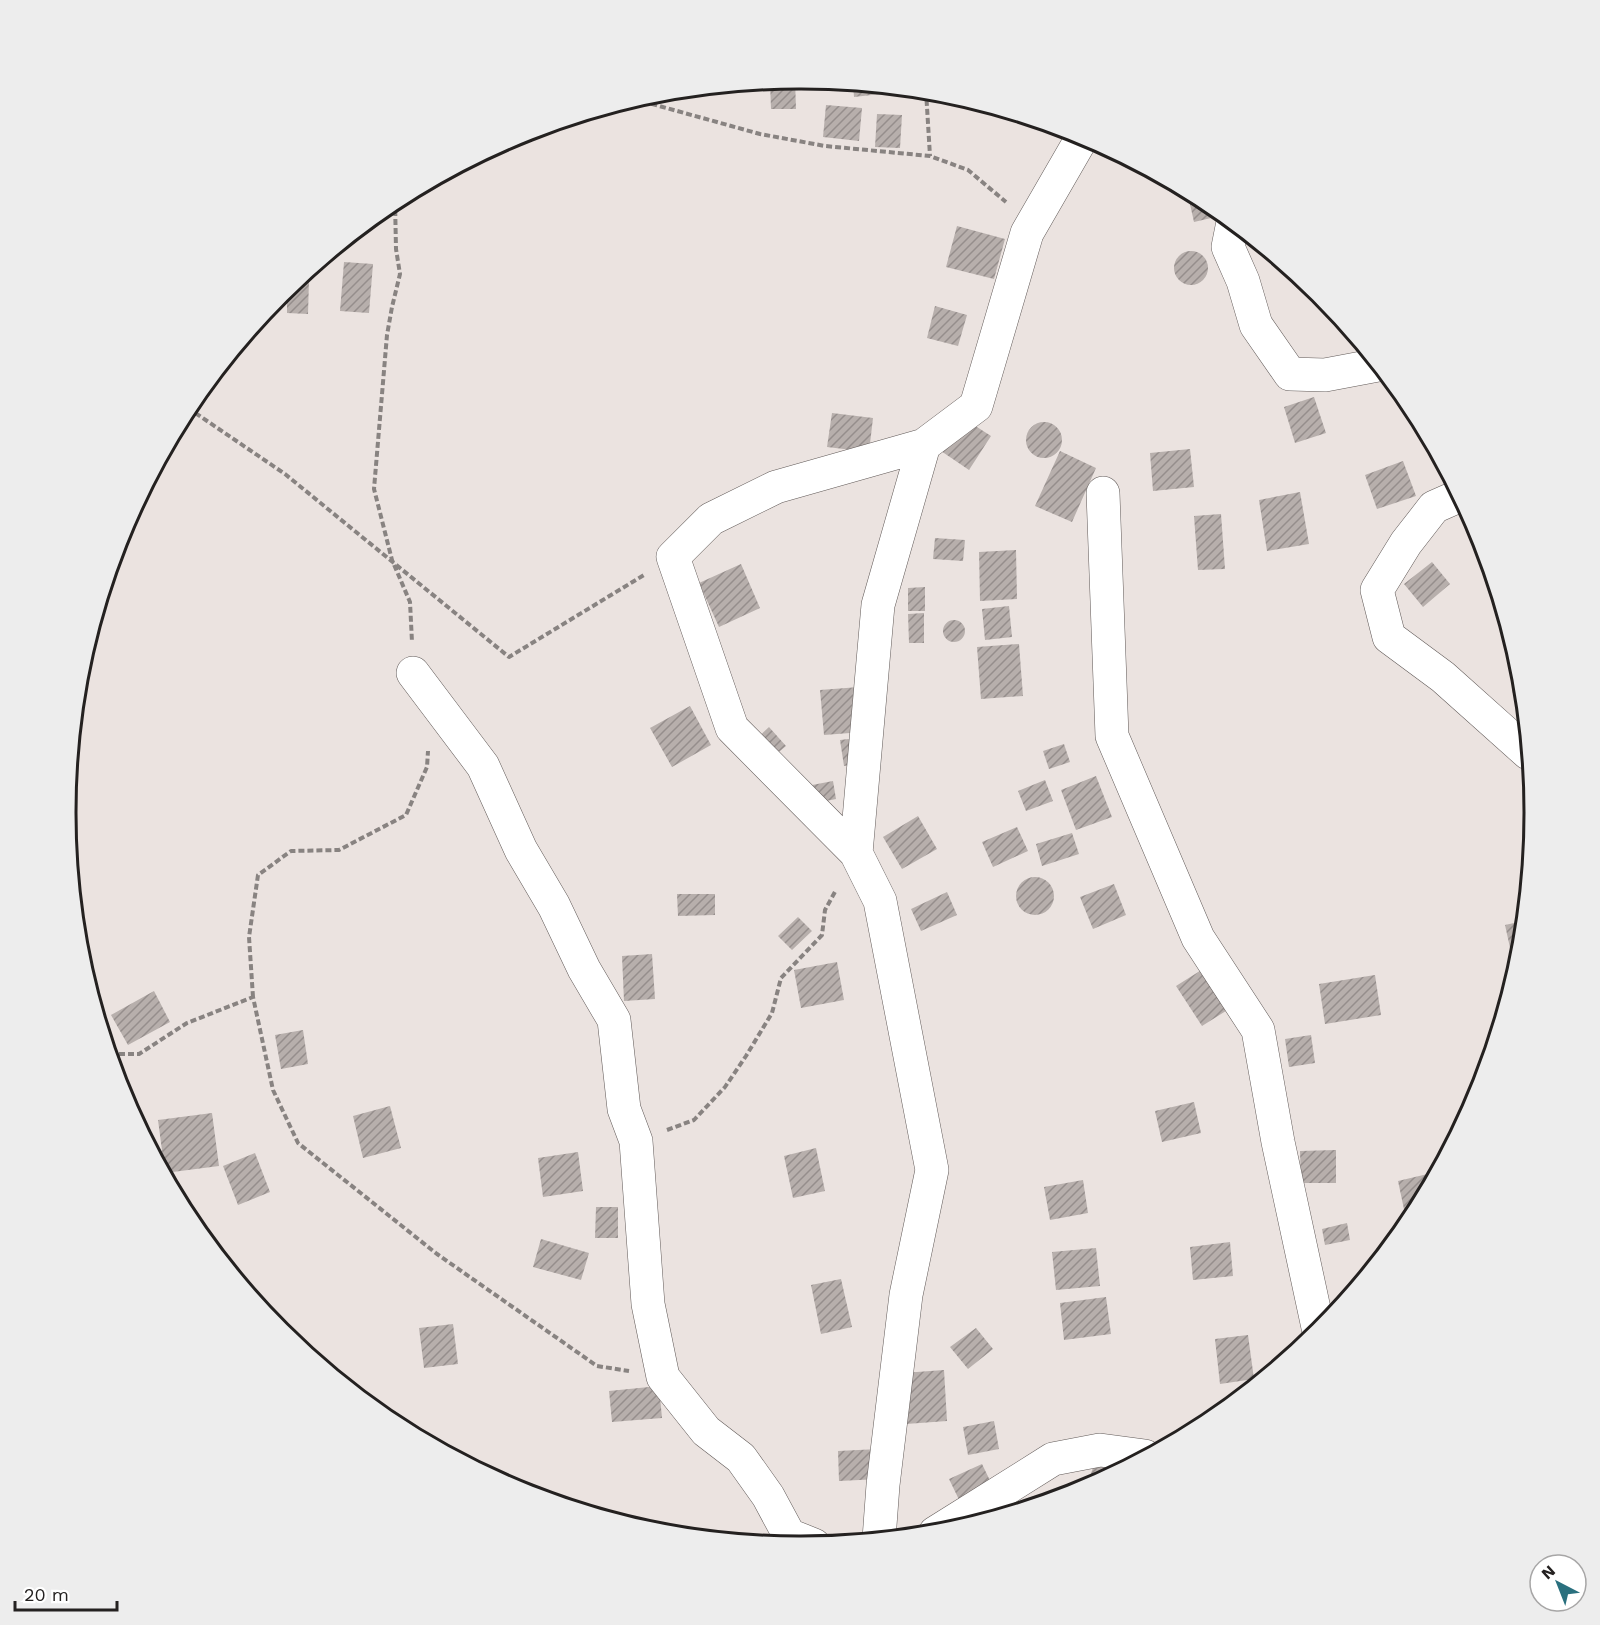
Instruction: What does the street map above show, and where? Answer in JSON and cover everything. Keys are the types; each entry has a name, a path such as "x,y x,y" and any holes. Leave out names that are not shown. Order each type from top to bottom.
{"street":[{"path":"880,1531 906,1295 932,1170 880,901 856,853 732,728 673,557 711,519 776,487 924,445 976,406 1027,233 1078,144"},
{"path":"1231,232 1228,247 1243,281 1256,325 1290,374 1325,375 1370,367"},
{"path":"856,853 878,604 924,445"},
{"path":"1103,493 1112,736 1198,938 1258,1030 1278,1142 1316,1319"},
{"path":"1452,499 1434,507 1406,543 1377,590 1389,637 1443,677 1520,746"},
{"path":"413,673 483,766 521,850 554,906 584,969 614,1020 624,1109 636,1141 648,1304 663,1377 706,1431 741,1458 768,1496 790,1536"},
{"path":"960,1518 1053,1459 1100,1450 1133,1454"}],"path":[{"path":"927,101 930,156"},
{"path":"655,104 760,134 825,146 930,156 968,170 1006,202 1027,233"},
{"path":"395,213 396,249 400,274 387,335 374,489 392,561 410,603 413,673"},
{"path":"196,414 285,474 509,657 673,557"},
{"path":"428,747 427,767 406,815 339,850 291,851 258,875 249,937 254,997 273,1090 298,1143 437,1254 597,1366 663,1377"},
{"path":"636,1141 694,1120 725,1087 772,1013 781,978 822,935 825,910 856,853"},
{"path":"118,1054 139,1054 187,1023 254,997"}],"building":[{"path":"795,89 796,109 771,109 770,90"},
{"path":"854,92 881,94 854,97"},
{"path":"826,105 862,108 859,141 823,137"},
{"path":"877,114 902,115 900,148 875,147"},
{"path":"1190,203 1211,218 1194,222"},
{"path":"957,226 1005,239 994,279 946,267"},
{"path":"1191,251 1203,256 1208,268 1203,280 1191,285 1179,280 1174,268 1179,256"},
{"path":"344,262 373,264 369,313 340,311"},
{"path":"309,282 308,314 287,313 287,302"},
{"path":"935,306 967,315 958,346 927,338"},
{"path":"1314,397 1326,433 1295,443 1284,407"},
{"path":"832,413 873,418 869,452 827,447"},
{"path":"963,418 991,436 969,470 941,451"},
{"path":"1044,422 1056,428 1062,440 1056,452 1044,458 1032,452 1026,440 1032,428"},
{"path":"1190,449 1194,487 1153,491 1150,453"},
{"path":"1060,451 1096,468 1072,522 1035,506"},
{"path":"1403,461 1416,496 1377,509 1365,475"},
{"path":"1300,492 1309,544 1267,551 1259,500"},
{"path":"1221,514 1225,569 1198,570 1194,516"},
{"path":"935,538 965,540 963,561 933,559"},
{"path":"1016,550 1017,599 980,601 979,552"},
{"path":"1432,562 1450,584 1423,607 1404,584"},
{"path":"741,564 760,608 719,627 699,583"},
{"path":"925,587 925,611 908,611 908,588"},
{"path":"1009,606 1012,637 985,640 982,609"},
{"path":"924,613 924,643 909,643 908,614"},
{"path":"954,620 962,623 965,631 962,639 954,642 946,639 943,631 946,623"},
{"path":"1019,644 1023,696 981,699 977,647"},
{"path":"859,687 863,732 824,735 820,690"},
{"path":"690,706 711,745 672,767 650,728"},
{"path":"769,727 786,746 768,761 752,743"},
{"path":"857,738 861,763 844,766 840,740"},
{"path":"1064,744 1070,762 1049,769 1043,751"},
{"path":"1096,776 1112,817 1076,830 1061,790"},
{"path":"1045,780 1053,801 1026,811 1018,791"},
{"path":"833,781 836,799 811,804 807,786"},
{"path":"918,816 937,849 902,869 883,837"},
{"path":"1017,827 1028,851 993,867 982,842"},
{"path":"1072,833 1079,854 1042,866 1036,844"},
{"path":"1035,877 1048,883 1054,896 1048,909 1035,915 1022,909 1016,896 1022,883"},
{"path":"1114,884 1126,915 1093,929 1080,897"},
{"path":"947,892 957,915 921,931 911,909"},
{"path":"677,894 715,894 715,915 678,916"},
{"path":"798,917 812,931 792,950 778,936"},
{"path":"1515,923 1511,950 1505,925"},
{"path":"652,954 655,999 624,1001 622,956"},
{"path":"837,962 844,1000 801,1008 794,970"},
{"path":"1211,964 1237,1004 1202,1026 1176,986"},
{"path":"1375,975 1381,1015 1325,1024 1319,984"},
{"path":"154,991 170,1022 128,1045 111,1015"},
{"path":"303,1030 308,1064 281,1069 275,1035"},
{"path":"1311,1035 1315,1063 1289,1067 1285,1039"},
{"path":"1194,1102 1201,1133 1162,1142 1155,1111"},
{"path":"390,1106 401,1148 363,1158 353,1116"},
{"path":"212,1113 219,1166 172,1172 162,1154 158,1120"},
{"path":"816,1148 825,1191 793,1198 784,1156"},
{"path":"1336,1150 1336,1183 1301,1183 1300,1151"},
{"path":"578,1152 583,1191 543,1197 538,1158"},
{"path":"255,1153 270,1192 238,1205 223,1166"},
{"path":"1427,1174 1404,1210 1398,1181"},
{"path":"1083,1180 1088,1213 1050,1220 1044,1187"},
{"path":"596,1207 618,1207 618,1238 595,1238"},
{"path":"1347,1223 1350,1240 1325,1245 1322,1229"},
{"path":"541,1239 589,1253 581,1280 533,1267"},
{"path":"1230,1242 1233,1276 1193,1280 1190,1247"},
{"path":"1096,1248 1100,1286 1056,1290 1052,1252"},
{"path":"841,1279 852,1327 821,1334 811,1285"},
{"path":"1106,1297 1111,1334 1064,1340 1060,1303"},
{"path":"453,1324 458,1364 424,1368 419,1328"},
{"path":"976,1328 993,1349 968,1369 950,1347"},
{"path":"1248,1335 1253,1375 1247,1380 1220,1384 1215,1339"},
{"path":"944,1370 947,1421 906,1424 903,1373"},
{"path":"659,1386 662,1418 612,1422 609,1391"},
{"path":"994,1421 999,1449 968,1455 963,1427"},
{"path":"879,1449 880,1479 839,1481 838,1451"},
{"path":"1097,1456 1115,1463 1091,1475"},
{"path":"982,1464 996,1493 963,1508 949,1479"}]}
